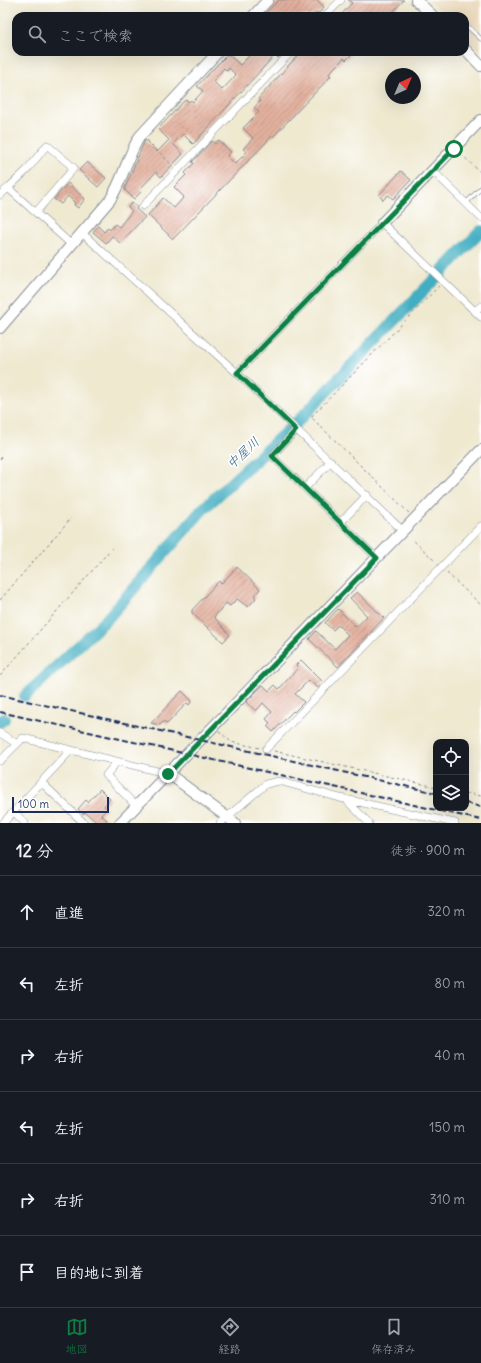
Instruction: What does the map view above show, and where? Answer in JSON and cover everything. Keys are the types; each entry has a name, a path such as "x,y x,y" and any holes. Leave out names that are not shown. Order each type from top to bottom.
{"street":[{"path":"257,12 268,0"},
{"path":"329,12 341,0"},
{"path":"416,0 429,12"},
{"path":"469,53 481,66"},
{"path":"0,328 72,245 116,191 132,148 141,134 214,56"},
{"path":"143,206 287,56"},
{"path":"237,373 481,120"},
{"path":"0,195 26,171 47,144 74,168 36,212"},
{"path":"433,171 481,218"},
{"path":"8,188 72,245"},
{"path":"382,223 481,317"},
{"path":"82,233 237,373 293,428 367,495 403,531"},
{"path":"475,311 481,306"},
{"path":"293,428 272,456 377,558"},
{"path":"120,823 481,450"},
{"path":"306,488 331,461"},
{"path":"341,522 367,495"},
{"path":"266,749 481,526"},
{"path":"0,732 17,744"},
{"path":"0,761 23,738 168,774 223,820 235,823"},
{"path":"3,823 71,750"},
{"path":"118,762 106,775 136,806"},
{"path":"223,820 266,784 279,781 344,798 456,823"},
{"path":"41,782 84,823"},
{"path":"344,798 369,823"},
{"path":"14,812 25,823"}],"lane":[{"path":"469,28 481,39"},
{"path":"466,203 481,188"}],"path":[{"path":"141,134 177,170"},
{"path":"454,149 481,173"},
{"path":"414,519 311,417 442,279"},
{"path":"0,600 71,518"},
{"path":"0,676 112,548"},
{"path":"214,727 231,742 433,786"},
{"path":"469,794 481,796"}],"shaded area":[{"path":"429,0 481,0 481,53 469,41 469,12 441,12"}],"building":[{"path":"279,0 317,0 324,7 320,12 267,12"},
{"path":"348,0 404,0 393,12 344,12 352,3"},
{"path":"226,56 230,56 240,65 249,56 274,56 193,144 183,134 173,144 183,154 161,177 156,172 140,189 142,191 134,199 125,190 125,188 145,140 157,152 169,140 158,129 184,101 187,100 189,102 191,100 193,102 203,91 197,86","holes":["224,68 227,71 229,68 236,75 222,90 213,81"]},
{"path":"297,56 350,56 346,60 344,58 333,69 329,74 331,76 173,239 148,215 163,198 174,208 184,197 174,187 186,175 185,173 194,163 192,162 212,141 215,144 218,140 231,152 227,156 235,164 247,152 243,149 253,138 243,128 259,112 254,108 260,101 258,99"},
{"path":"87,162 106,178 98,187 79,170"},
{"path":"401,171 411,180 393,199 388,195 383,200 379,195"},
{"path":"68,183 85,199 78,208 68,196 61,204 54,199"},
{"path":"132,203 145,217 120,243 112,236 106,243 93,232 98,226 104,232 108,228 110,230 115,224 119,227 132,211 128,207"},
{"path":"237,567 260,589 254,596 256,598 248,607 237,599 230,606 226,603 214,617 230,635 223,642 192,613 192,610 219,581 221,584"},
{"path":"357,592 384,618 338,667 309,639 316,631 335,649 348,635 338,625 333,630 325,623 338,609 356,627 367,616 350,598"},
{"path":"301,660 323,682 318,688 309,680 295,694 304,702 273,732 267,726 270,723 266,719 272,712 263,703 256,711 246,702 263,685 269,691 275,685 279,689 298,668 296,665"},
{"path":"182,691 192,701 189,705 187,703 167,724 164,721 160,725 151,723"},
{"path":"100,789 110,799 104,806 107,809 101,815 107,820 104,823 97,823 85,812 83,814 78,809 86,800 88,802"}],"waterway":[{"name":"中屋川","path":"25,696 107,619 202,510 299,420 481,231"},
{"name":"中屋川","path":"0,722 4,719"}],"railway":[{"path":"0,695 433,792"},
{"path":"0,712 481,820"},
{"path":"469,804 481,807"}],"route":[{"path":"168,774 377,558 272,456 296,430 237,373 454,149"}]}
